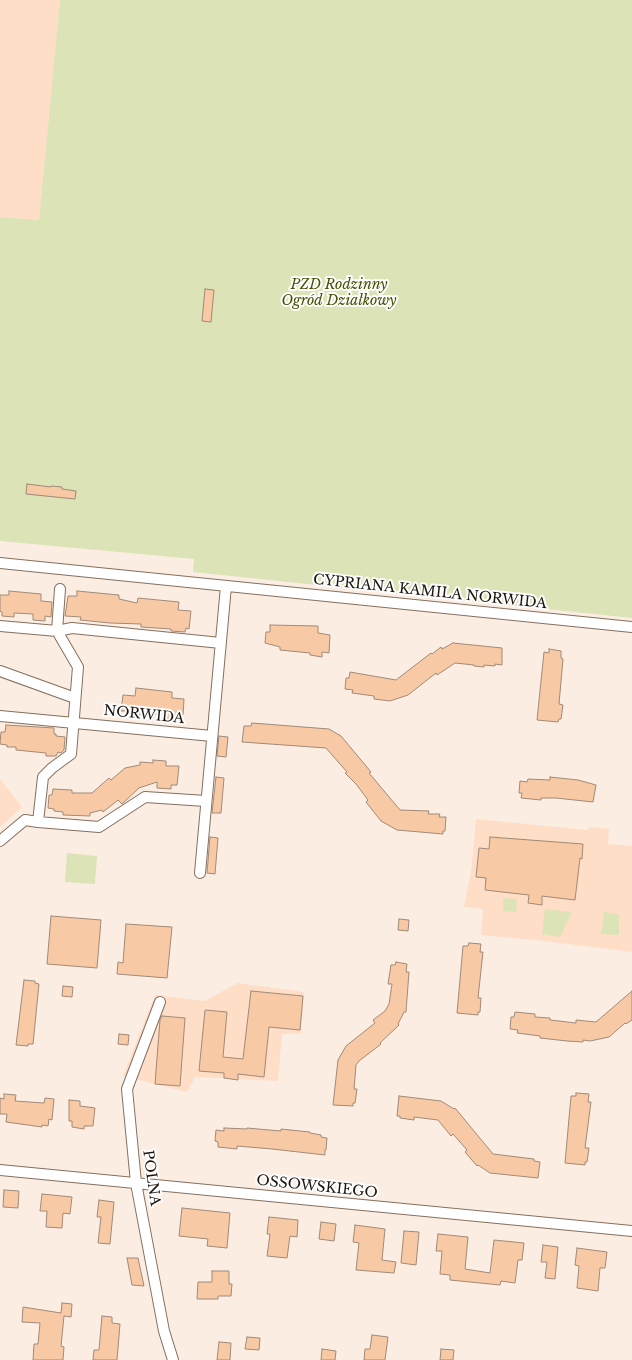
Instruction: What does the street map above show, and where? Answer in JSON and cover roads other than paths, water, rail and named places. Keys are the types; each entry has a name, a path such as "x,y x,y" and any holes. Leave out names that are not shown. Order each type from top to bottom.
{"street":[{"name":"CYPRIANA KAMILA NORWIDA","path":"0,563 632,626"},
{"path":"200,873 226,586"},
{"path":"38,822 43,777 71,754 78,667 57,630 60,589"},
{"path":"0,626 57,630 72,628 221,644"},
{"path":"0,671 75,698"},
{"name":"NORWIDA","path":"0,716 212,736"},
{"path":"0,840 25,820 99,827 145,797 206,801"},
{"name":"POLNA","path":"160,1002 127,1089 136,1183 164,1331 173,1360"},
{"name":"OSSOWSKIEGO","path":"0,1170 632,1231"}],"park label":[{"name":"PZD Rodzinny Ogród Działkowy","path":"339,294"}]}
